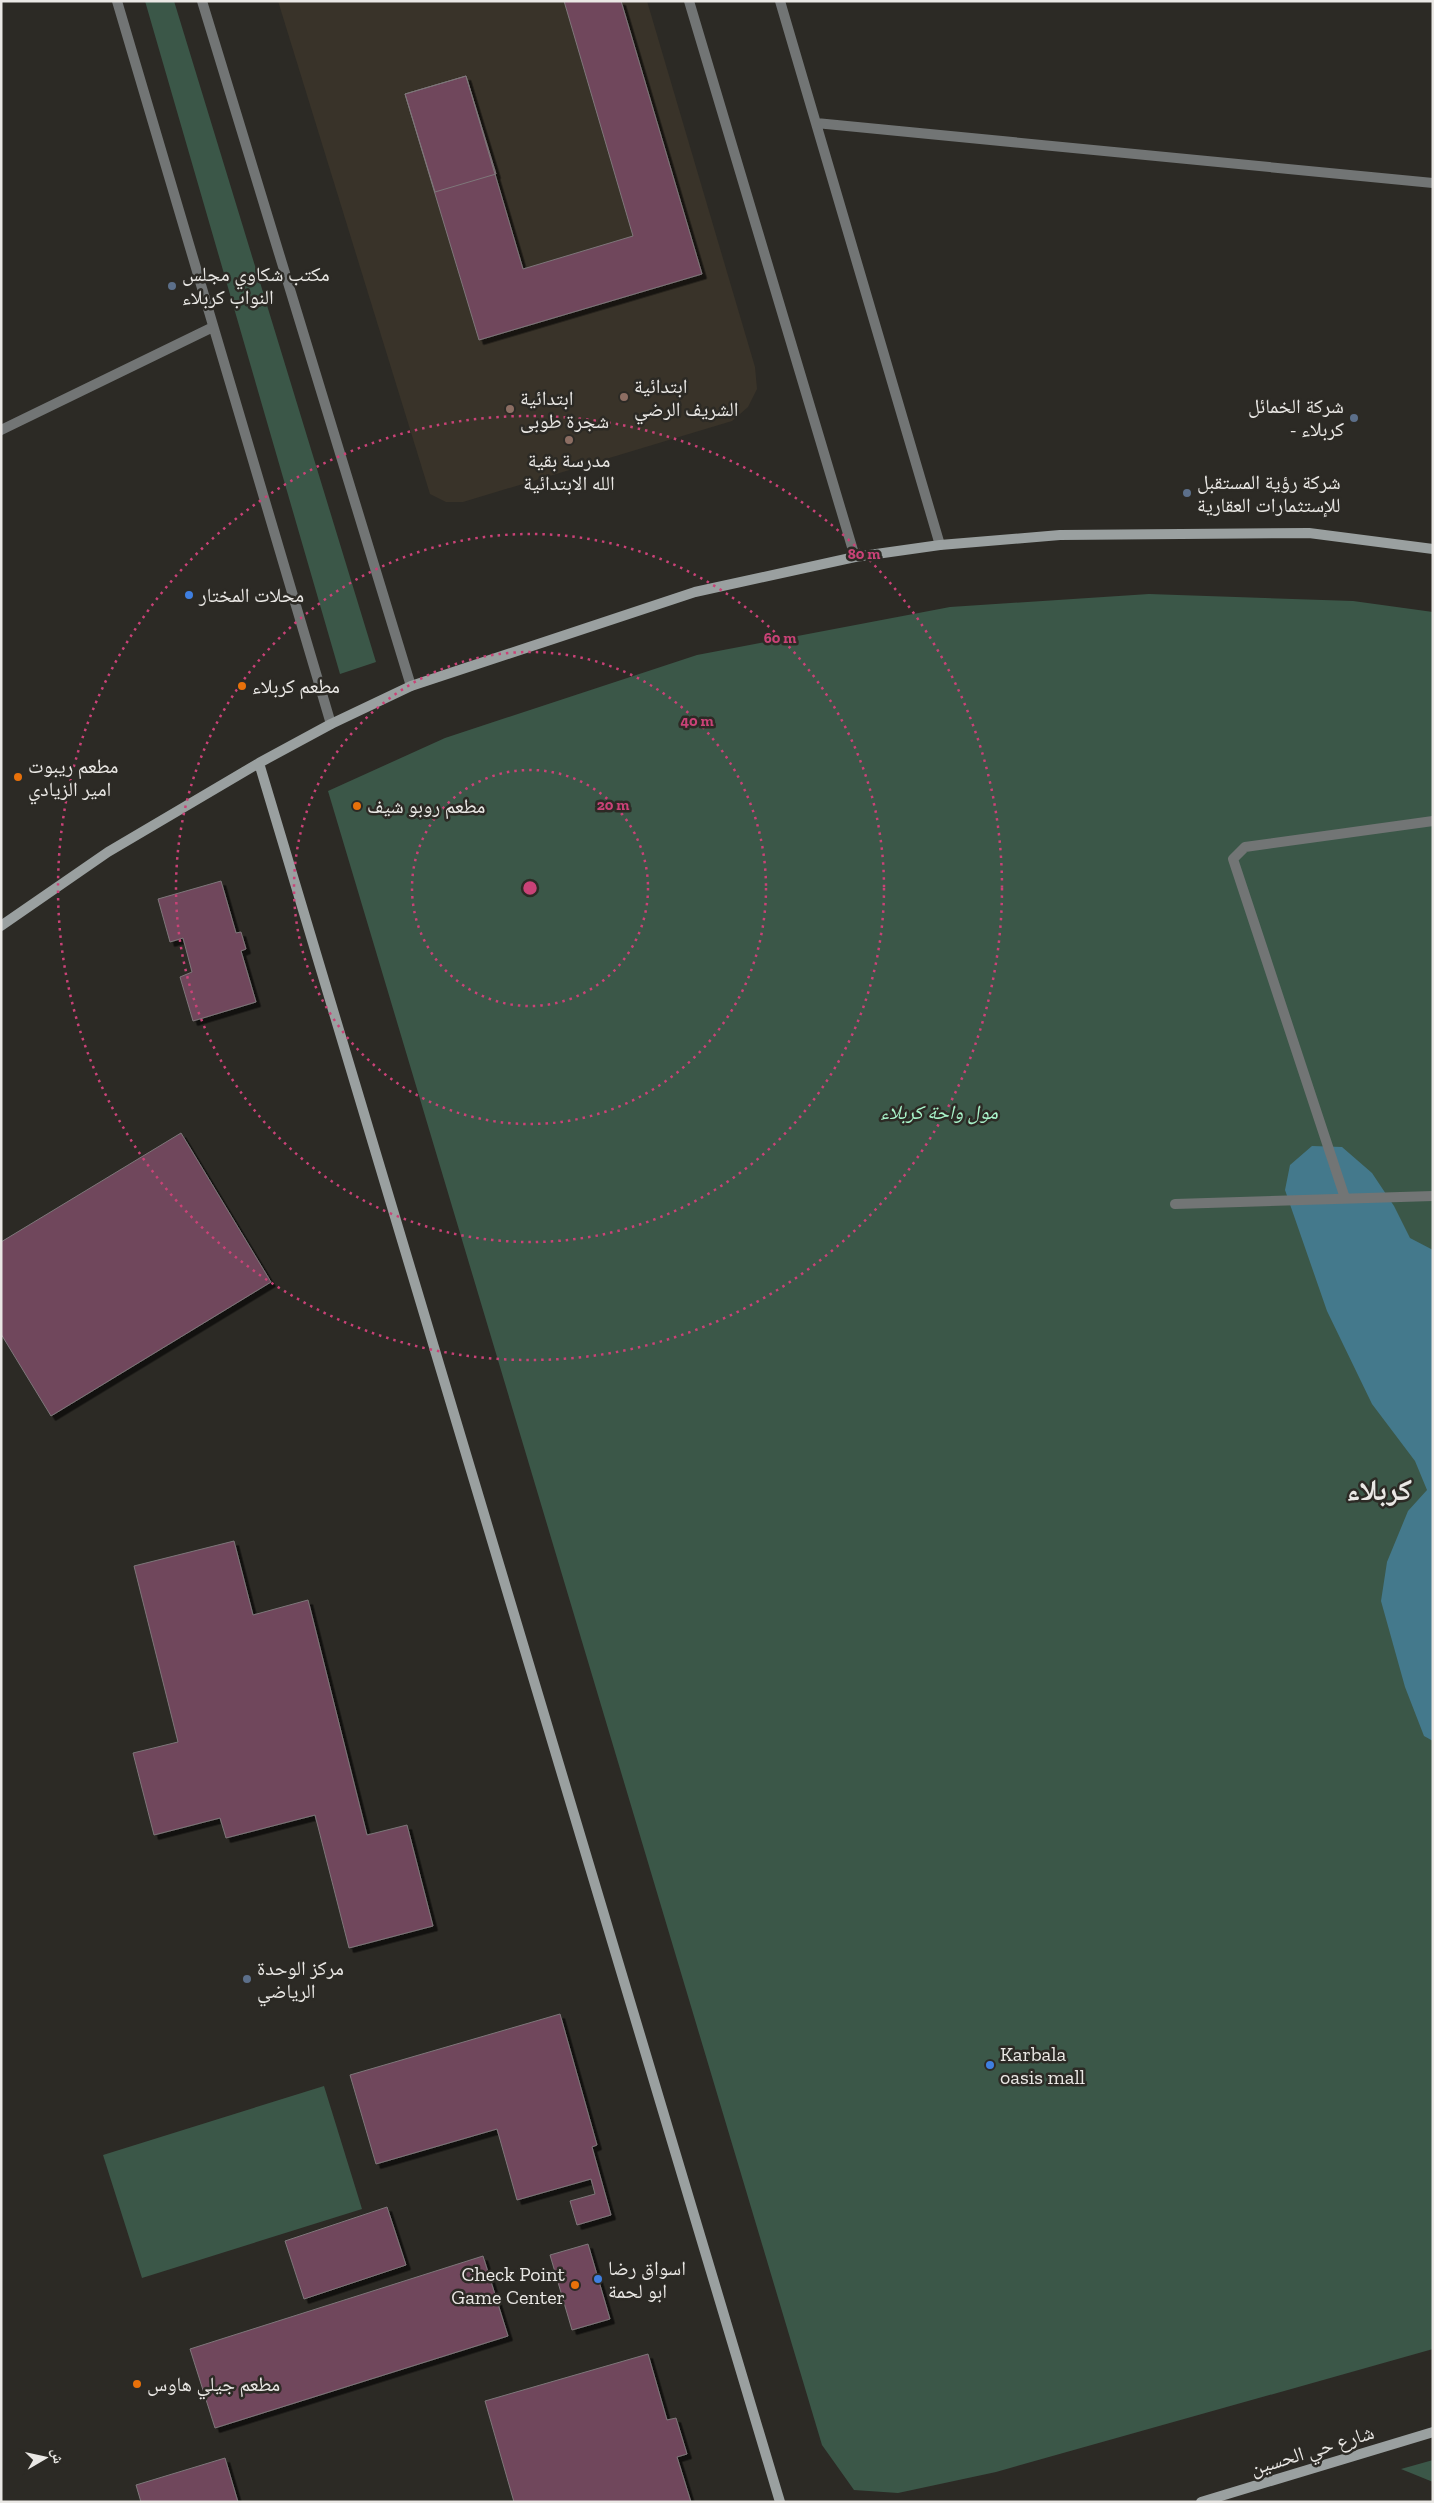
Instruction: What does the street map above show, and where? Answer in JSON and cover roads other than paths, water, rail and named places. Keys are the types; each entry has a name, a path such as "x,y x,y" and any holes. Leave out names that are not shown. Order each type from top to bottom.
{"street":[{"path":"117,1 331,724"},
{"path":"202,1 410,686"},
{"path":"689,1 855,558"},
{"path":"780,1 940,545"},
{"path":"816,122 1433,183"},
{"path":"1,430 213,327"},
{"path":"1,926 108,852 259,763 331,724 410,686 695,592 855,558 940,545 1060,535 1309,533 1433,549"},
{"path":"259,763 780,2502"},
{"path":"1345,1198 1233,859 1245,847 1433,821"},
{"path":"1174,1204 1433,1196"},
{"name":"شارع حي الحسين","path":"1201,2502 1433,2432"}],"water":[{"path":"1312,1146 1342,1147 1372,1173 1394,1206 1410,1238 1433,1250 1433,1741 1424,1736 1405,1687 1381,1601 1387,1562 1408,1511 1427,1490 1415,1461 1372,1404 1327,1311 1285,1190 1290,1165"}],"place":[{"name":"مكتب شكاوي مجلس النواب كربلاء","path":"172,286"},
{"name":"ابتدائية الشريف الرضي","path":"624,397"},
{"name":"ابتدائية شجرة طوبى","path":"510,409"},
{"name":"شركة الخمائل - كربلاء","path":"1354,418"},
{"name":"مدرسة بقية الله الابتدائية","path":"569,440"},
{"name":"شركة رؤية المستقبل للإستثمارات العقارية","path":"1187,493"},
{"name":"محلات المختار","path":"189,595"},
{"name":"مطعم كربلاء","path":"242,686"},
{"name":"مطعم ريبوت امير الزيادي","path":"18,777"},
{"name":"مطعم روبو شيف","path":"357,806"},
{"name":"مركز الوحدة الرياضي","path":"247,1979"},
{"name":"Karbala oasis mall","path":"990,2065"},
{"name":"اسواق رضا ابو لحمة","path":"598,2279"},
{"name":"Check Point Game Center","path":"575,2285"},
{"name":"مطعم جيلي هاوس","path":"137,2384"}],"district":[{"name":"كربلاء","path":"1379,1490"}],"park label":[{"name":"مول واحة كربلاء","path":"939,1112"}]}
